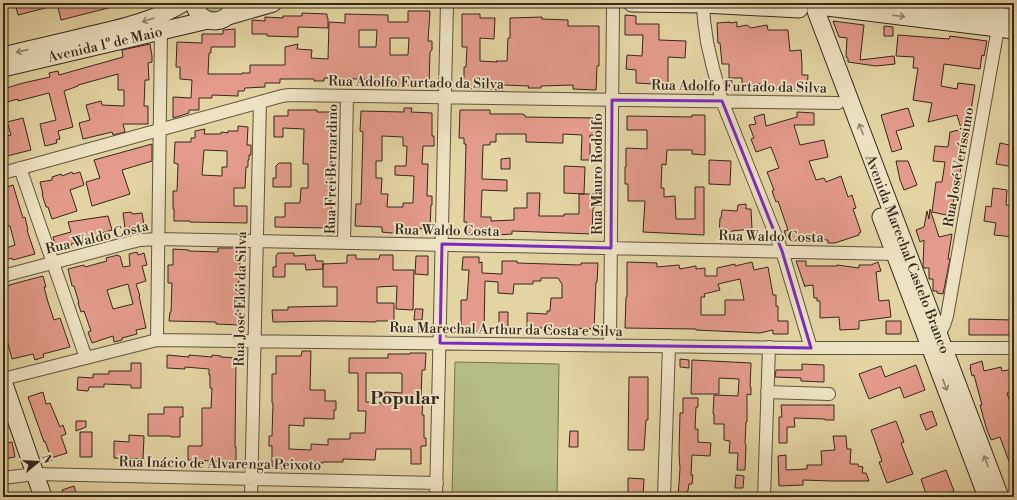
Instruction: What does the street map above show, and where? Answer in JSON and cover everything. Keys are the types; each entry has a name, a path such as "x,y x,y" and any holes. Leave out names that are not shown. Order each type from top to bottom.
{"street":[{"path":"194,3 198,13 208,20"},
{"path":"231,9 273,3"},
{"path":"436,497 446,3"},
{"name":"Rua Mauro Rodolfo","path":"610,345 613,3"},
{"path":"632,3 809,7 1001,19 1014,18"},
{"path":"894,3 1001,19"},
{"name":"Avenida 1º de Maio","path":"3,56 140,23 154,18 179,4"},
{"path":"703,4 707,42 722,101 782,251 811,348"},
{"name":"Avenida Marechal Castelo Branco","path":"809,7 838,103 895,254 938,344 987,497"},
{"name":"Avenida Marechal Castelo Branco","path":"809,7 938,344 1000,497"},
{"name":"Avenida 1º de Maio","path":"3,68 208,20 222,20 231,9"},
{"name":"Rua José Veríssimo","path":"938,344 947,316 1001,19"},
{"path":"158,340 161,31"},
{"name":"Rua Adolfo Furtado da Silva","path":"3,173 282,96 838,103"},
{"name":"Rua Frei Bernardino","path":"344,242 347,96"},
{"name":"Rua José Elói da Silva","path":"251,497 260,102"},
{"path":"20,168 86,358"},
{"name":"Rua Waldo Costa","path":"3,276 140,240 158,239 895,254"},
{"name":"Rua Marechal Arthur da Costa e Silva","path":"3,380 158,340 811,348 938,344 1014,348"},
{"path":"664,497 669,346"},
{"path":"764,497 769,347"},
{"path":"3,380 43,497"},
{"path":"767,392 828,394"},
{"name":"Rua Inácio de Alvarenga Peixoto","path":"3,478 35,474 437,482"}],"highlighted area":[{"path":"612,100 722,101 782,251 811,348 440,343 442,244 611,248"}],"green space":[{"path":"199,3 228,3 227,6 214,16"},
{"path":"455,362 559,364 557,497 452,497"}],"building":[{"path":"15,3 53,3 53,6 18,15"},
{"path":"57,3 116,3 116,6 61,20"},
{"path":"408,11 430,11 428,41 432,41 432,50 430,52 429,85 389,86 389,80 324,78 324,81 314,81 314,79 280,79 280,83 265,83 265,87 245,88 244,91 238,91 238,96 212,95 212,98 199,98 199,110 189,110 189,113 173,118 173,97 191,98 192,80 180,79 180,67 176,67 177,42 202,43 202,34 223,34 223,30 235,29 235,47 211,47 211,53 209,53 208,74 242,74 250,73 250,65 285,65 285,47 298,44 297,49 312,50 311,58 328,59 329,22 345,23 345,14 388,15 388,22 408,22","holes":["359,30 377,30 376,47 359,47","390,38 409,38 408,55 390,55"]},
{"path":"302,13 327,14 328,28 298,27 298,37 252,34 252,20 265,21 265,17 283,18 283,16 302,16"},
{"path":"462,14 480,14 480,18 495,18 494,39 480,38 480,61 507,61 508,38 510,38 510,18 542,17 542,19 568,20 568,26 599,26 599,66 597,66 596,90 573,89 573,85 528,88 529,86 504,85 504,90 462,88 464,67 466,67 467,47 462,47"},
{"path":"625,15 636,16 636,24 659,24 659,40 686,41 685,58 668,57 668,87 654,87 654,84 636,83 636,70 626,69 627,55 642,56 643,35 625,35"},
{"path":"833,21 864,25 860,60 894,56 895,64 876,66 848,62 848,58 846,57 847,38 839,37"},
{"path":"737,22 737,27 747,25 751,28 767,25 768,30 788,30 790,51 801,50 802,75 808,75 807,90 761,89 761,84 742,84 742,78 729,78 729,64 722,64 720,43 718,43 717,23"},
{"path":"884,26 893,27 893,36 884,36"},
{"path":"898,35 949,39 950,36 987,41 984,56 982,55 980,69 944,64 941,86 957,89 958,83 975,85 959,181 957,181 951,216 932,212 936,182 942,182 945,162 933,161 935,146 948,147 950,132 963,129 961,128 957,115 928,122 932,103 913,100 918,68 913,68 914,57 896,56"},
{"path":"150,44 152,62 148,63 149,80 145,80 144,106 148,106 148,124 123,124 125,132 113,135 112,132 83,139 79,123 90,120 86,105 101,101 102,105 124,106 124,90 118,90 118,74 78,85 64,91 73,127 58,131 60,139 56,140 57,143 45,146 40,124 56,120 49,93 18,101 18,99 3,103 3,89 50,77 49,73 58,71 59,75 123,57 122,50"},
{"path":"404,108 412,108 411,112 432,113 432,136 434,136 434,146 423,146 422,164 428,164 427,196 432,196 430,229 402,228 402,233 391,233 382,232 382,227 355,226 356,204 361,204 363,132 360,131 361,111 404,112","holes":["382,136 403,137 403,146 407,146 406,166 395,166 395,175 414,176 413,203 403,203 403,207 387,207 388,194 381,194 382,178 376,178 376,161 382,161"]},
{"path":"908,108 914,126 896,131 902,149 892,152 881,115"},
{"path":"288,110 317,110 317,112 335,112 335,157 332,157 331,223 327,223 327,228 275,227 275,217 285,217 285,203 300,203 301,188 308,188 308,164 303,164 304,129 283,128 283,137 274,137 274,116 288,116"},
{"path":"460,110 490,110 490,114 522,114 525,115 525,117 596,118 596,135 590,135 590,160 581,160 582,135 563,134 563,143 559,143 526,142 526,134 496,134 496,142 490,142 490,145 483,145 482,179 507,180 507,191 482,190 481,217 491,217 491,221 514,220 514,208 527,208 527,193 540,193 539,216 564,216 564,214 579,214 579,194 596,194 596,204 594,204 593,208 592,234 512,231 512,234 498,235 467,233 467,222 464,222 466,144 464,144 464,138 459,138"},
{"path":"797,112 814,113 814,125 794,125 800,145 824,140 828,157 809,161 816,180 824,178 826,182 841,176 848,197 852,195 856,208 853,209 861,232 859,235 835,243 828,243 828,240 788,240 784,231 788,230 778,201 776,202 772,191 774,190 767,172 779,168 771,147 756,152 751,139 754,138 749,125 756,124 754,117 764,114 766,126 797,117"},
{"path":"692,115 705,115 705,155 692,154 692,150 667,150 666,165 662,164 661,188 664,188 664,197 675,196 676,219 695,219 695,187 704,187 704,235 643,232 645,201 628,201 628,184 625,184 625,167 626,148 647,149 647,130 627,130 627,116 692,117"},
{"path":"23,118 31,150 3,157 3,137 11,135 7,122"},
{"path":"238,126 248,127 247,145 251,145 251,155 249,155 248,167 246,167 245,188 234,188 234,206 247,206 247,223 174,221 173,191 177,191 178,164 174,163 175,142 191,142 191,138 195,138 195,131 205,129 204,134 221,134 221,132 228,133 228,131 238,131","holes":["204,150 227,151 227,167 222,167 222,176 202,175"]},
{"path":"1000,143 1014,146 1014,167 996,164"},
{"path":"152,144 152,161 122,170 130,194 92,206 86,182 100,178 94,160"},
{"path":"510,158 510,169 501,169 501,159"},
{"path":"709,160 731,161 730,185 709,184"},
{"path":"896,161 908,161 917,185 904,190"},
{"path":"279,163 291,163 291,187 273,187 273,178 276,178 276,166"},
{"path":"564,166 585,167 584,194 564,193"},
{"path":"72,172 73,174 80,172 84,185 70,190 77,211 52,219 48,207 46,207 40,182 52,180 52,177 61,174 62,176"},
{"path":"13,185 23,218 25,217 27,230 35,254 3,261 3,249 15,245 10,226 8,226 6,221 3,222 3,188"},
{"path":"993,188 1007,190 1006,205 1013,205 1012,208 1014,209 1014,237 994,235 996,223 984,221 986,206 991,207"},
{"path":"746,204 746,209 751,209 752,229 732,231 732,237 719,236 722,210 737,211 738,205"},
{"path":"930,209 939,237 952,234 948,259 950,259 943,294 933,291 933,279 929,279 929,268 924,268 923,266 924,240 920,242 916,230 924,227 927,211 929,219"},
{"path":"131,212 132,214 142,213 144,225 125,228 123,213"},
{"path":"108,216 112,230 83,239 84,240 71,244 72,248 57,252 53,237 71,232 68,222"},
{"path":"218,248 243,248 243,261 240,261 238,282 238,313 240,313 240,325 216,324 216,322 169,321 171,312 172,283 168,283 168,265 173,265 173,249 218,252"},
{"path":"137,252 138,255 144,253 147,265 142,266 146,281 136,284 140,296 146,328 136,330 137,334 122,338 122,340 114,342 113,336 92,343 88,332 91,331 84,311 81,312 68,269 84,265 85,267 107,261 106,258 118,255 120,256 123,267 130,266 129,254","holes":["128,284 133,304 113,309 107,290"]},
{"path":"278,253 294,253 294,256 315,255 316,261 323,261 323,269 306,270 305,264 285,264 285,277 273,277 273,267 276,267 276,256"},
{"path":"347,255 356,255 356,259 379,259 380,255 393,255 393,270 414,270 413,310 396,309 397,286 377,287 377,303 394,303 394,321 273,322 272,310 288,310 288,307 337,306 337,287 323,287 323,264 347,263"},
{"path":"416,256 428,256 428,275 415,274"},
{"path":"463,257 479,257 479,263 482,262 482,273 502,274 502,261 517,261 517,263 581,265 581,263 598,263 594,329 571,328 571,330 527,328 527,313 547,314 547,311 550,311 551,298 562,298 562,284 558,278 541,278 541,281 533,281 533,284 514,284 513,294 498,293 498,282 485,281 484,332 461,332 461,300 467,300 469,270 462,270"},
{"path":"796,261 806,261 806,266 837,265 859,268 859,265 871,265 878,262 881,271 876,272 879,301 889,300 891,317 859,321 859,329 840,330 839,317 820,318 820,301 817,301 817,298 814,298 813,285 805,287"},
{"path":"627,262 657,263 657,267 679,265 680,269 696,266 696,269 705,268 705,276 717,276 717,268 752,262 754,270 768,267 773,295 776,295 778,321 788,321 788,334 773,334 773,330 760,333 696,329 625,328","holes":["740,279 744,300 725,300 725,315 701,315 701,297 705,297 704,294 720,290 718,284"]},
{"path":"43,276 46,287 44,287 54,320 60,318 70,347 43,354 44,357 35,360 33,354 12,359 3,319 3,288"},
{"path":"415,309 423,309 422,320 414,320"},
{"path":"499,312 508,312 508,331 499,331"},
{"path":"969,319 1014,320 1014,335 969,335"},
{"path":"886,321 901,321 901,334 886,334"},
{"path":"302,351 311,351 310,390 325,390 325,401 336,401 334,419 304,418 304,426 289,425 289,449 311,450 311,444 328,445 328,439 350,439 350,433 365,433 366,411 358,411 358,373 349,373 349,358 388,358 388,354 426,353 425,370 422,370 421,398 423,398 422,415 424,415 424,438 426,438 426,446 421,446 421,464 411,464 411,449 376,449 375,460 343,459 343,462 290,463 290,469 272,469 272,446 269,446 269,436 272,436 272,374 276,374 276,356 301,356","holes":["366,373 401,373 402,393 385,392 384,403 366,402"]},
{"path":"167,355 212,357 212,355 236,358 236,462 188,460 188,446 202,446 202,408 211,408 212,388 210,388 209,369 185,367 185,369 167,368"},
{"path":"680,359 689,360 689,368 680,367"},
{"path":"692,360 751,363 751,395 747,394 745,470 737,470 738,453 729,453 730,441 724,440 724,424 714,424 713,414 714,395 738,396 739,379 719,378 719,394 691,394"},
{"path":"982,361 984,371 1001,367 1002,371 1014,369 1014,393 1007,393 1014,415 1013,472 1000,437 991,440 986,427 974,375 972,376 970,368 970,365"},
{"path":"131,363 141,363 141,388 131,388 131,385 104,384 104,387 89,387 88,391 77,390 78,377 93,378 93,374 109,374 109,371 131,371"},
{"path":"802,364 824,365 824,382 801,381 801,378 775,377 776,370 802,370"},
{"path":"916,365 925,390 904,398 900,387 869,399 859,374 881,366 885,377"},
{"path":"629,377 648,377 648,420 646,420 644,450 628,450"},
{"path":"43,392 46,404 50,403 60,427 63,425 66,434 61,436 67,453 51,458 28,397"},
{"path":"683,398 698,398 695,429 698,429 698,442 711,443 710,456 692,455 692,484 689,484 686,497 678,497 680,469 680,413 683,413"},
{"path":"781,405 834,405 834,420 794,418 795,427 787,427 787,443 779,443 779,417 782,417"},
{"path":"164,407 183,407 183,417 180,417 180,437 148,436 148,414 164,414"},
{"path":"932,411 937,425 926,430 920,415"},
{"path":"76,421 86,421 86,427 76,431"},
{"path":"896,421 904,442 901,443 913,474 887,483 879,462 882,461 871,430"},
{"path":"570,431 578,431 578,447 569,447"},
{"path":"80,432 92,432 92,457 80,457"},
{"path":"129,435 144,436 143,459 114,458 114,441 129,442"},
{"path":"833,436 846,436 847,449 851,449 850,464 858,464 858,466 863,467 862,473 866,473 869,481 803,480 803,485 779,486 778,456 786,455 786,470 807,469 807,465 822,465 821,451 835,450"},
{"path":"12,442 15,457 3,459 3,444"},
{"path":"946,470 954,491 938,497 927,497 921,479"},
{"path":"736,475 744,476 743,488 735,488"},
{"path":"628,478 644,479 643,497 628,497"},
{"path":"74,486 77,497 64,497 62,490"}],"district":[{"name":"Popular","path":"405,398"}]}
